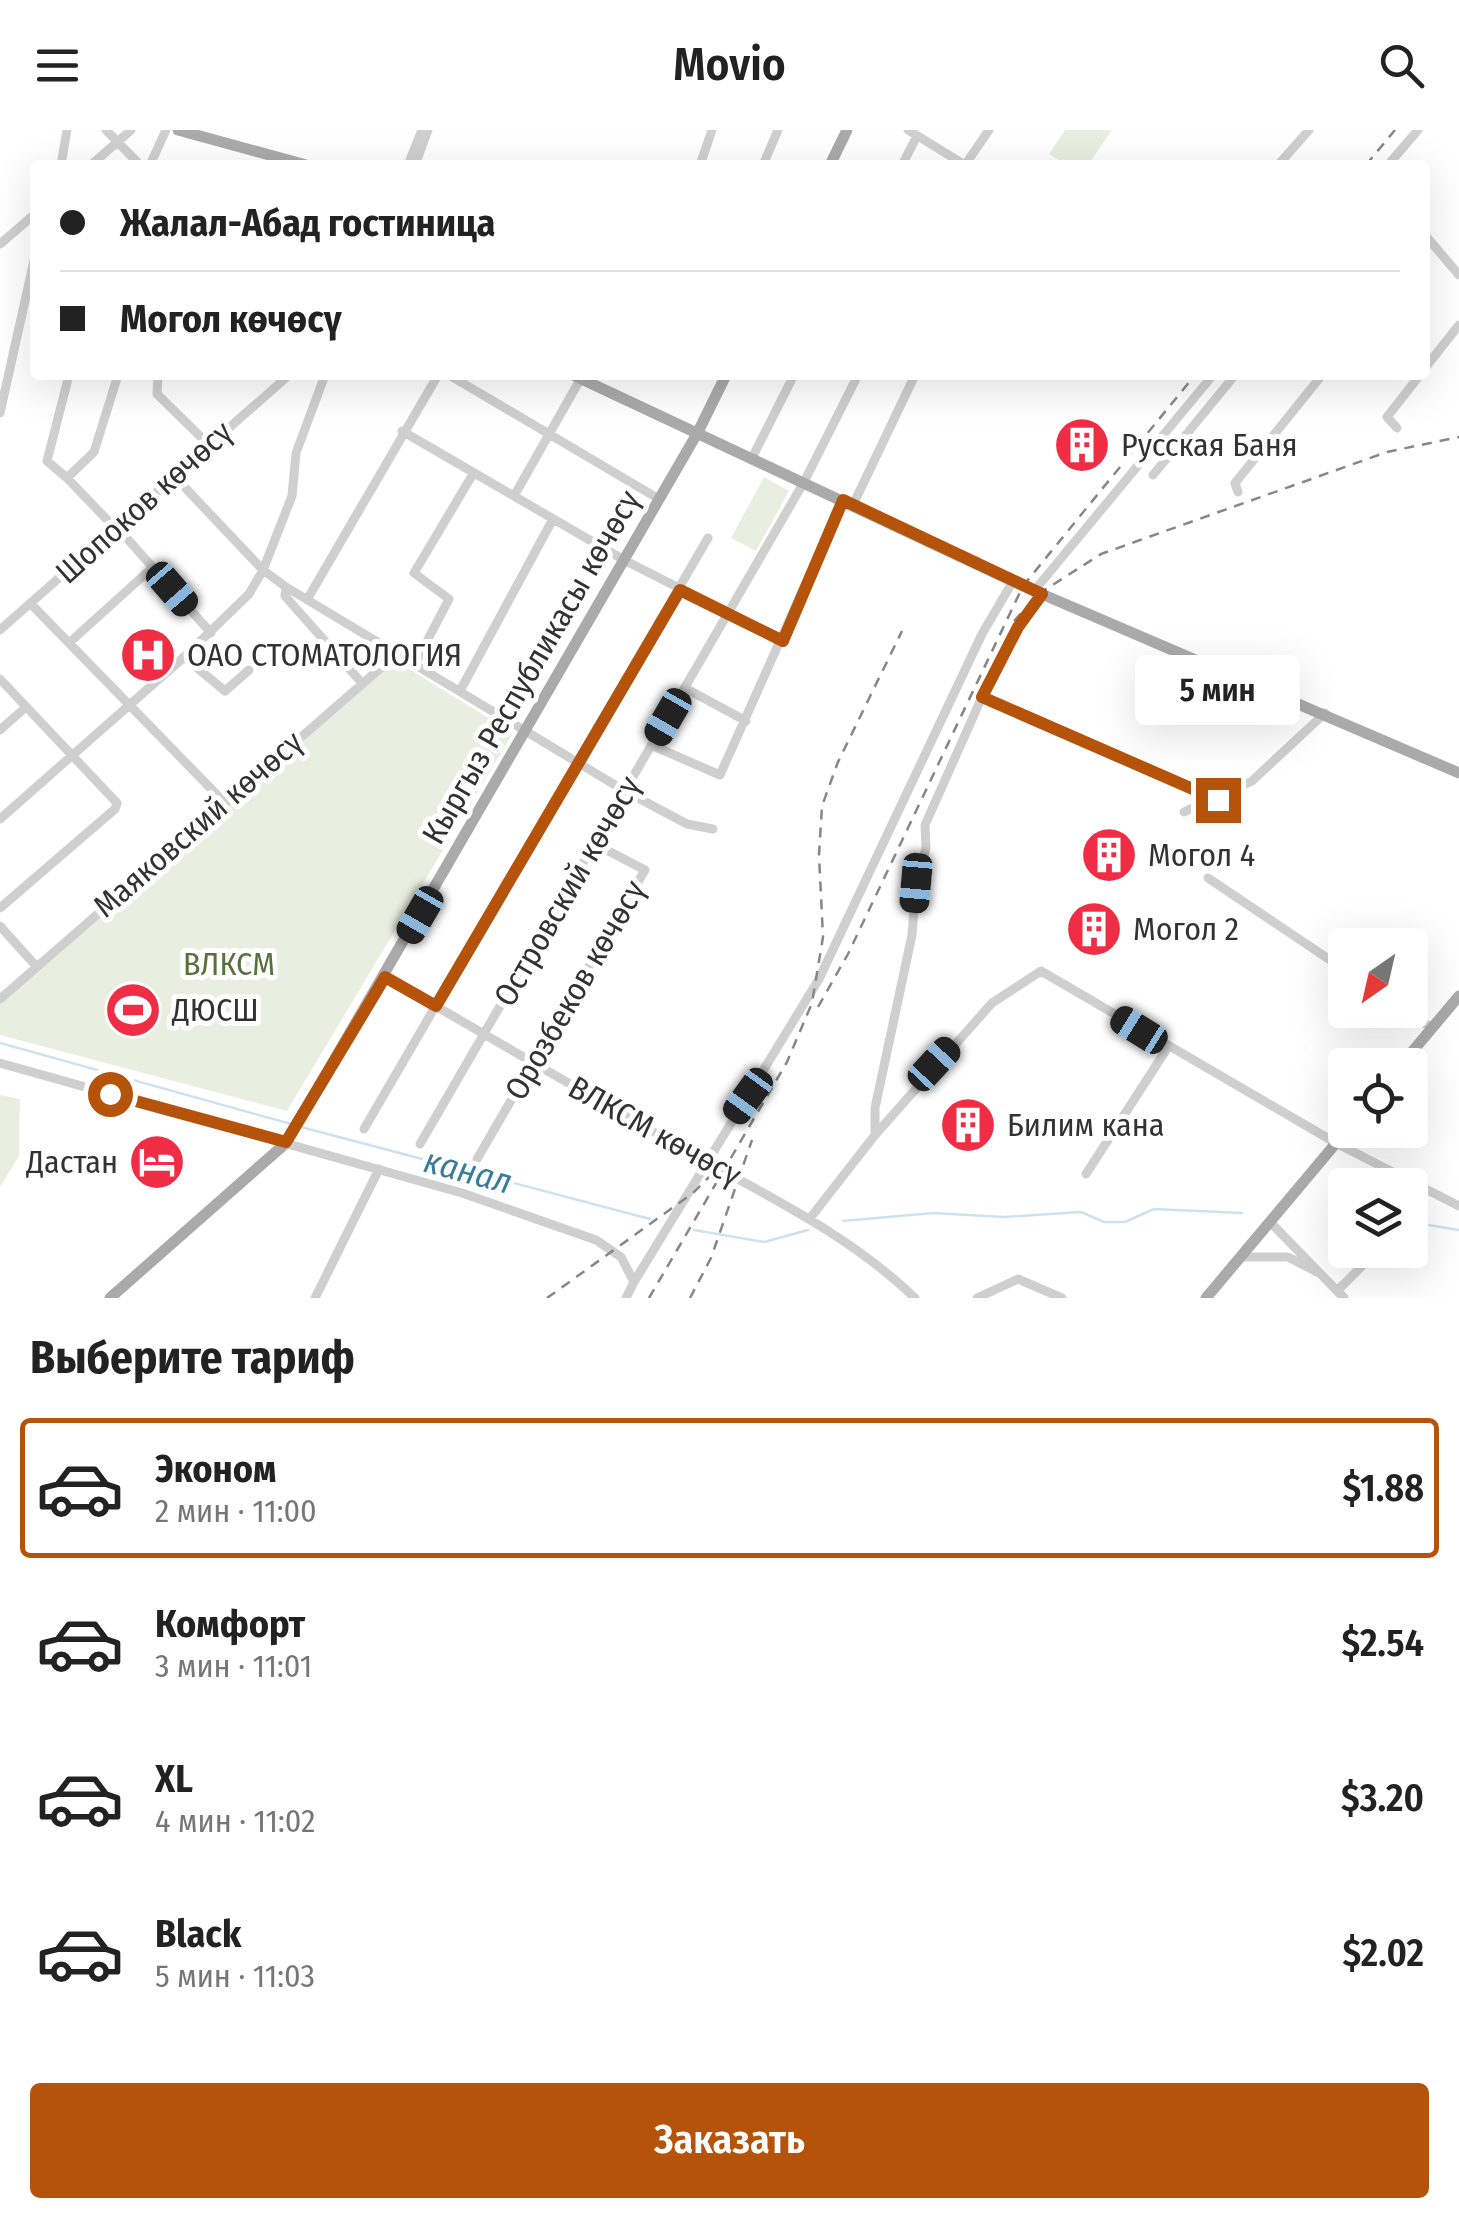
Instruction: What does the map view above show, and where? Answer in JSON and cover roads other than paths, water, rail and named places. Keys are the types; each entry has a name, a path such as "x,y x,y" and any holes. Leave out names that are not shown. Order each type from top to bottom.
{"main road":[{"path":"178,130 288,160"},
{"path":"832,160 847,130"},
{"path":"584,380 1013,581 1459,773"},
{"name":"Кыргыз Республикасы көчөсү","path":"110,1298 286,1142 660,499 724,380"},
{"path":"1415,1048 1459,996"},
{"path":"1206,1298 1331,1148"}],"street":[{"path":"63,160 67,130"},
{"path":"106,130 135,160"},
{"path":"97,160 132,130"},
{"path":"152,160 166,130"},
{"path":"413,160 425,130"},
{"path":"702,160 712,130"},
{"path":"765,160 778,130"},
{"path":"968,160 989,130"},
{"path":"1282,160 1309,130"},
{"path":"1392,160 1418,130"},
{"path":"904,160 912,133 957,160"},
{"path":"0,244 30,218"},
{"path":"1430,244 1459,275"},
{"path":"0,414 30,279"},
{"path":"1430,362 1459,325"},
{"path":"68,380 47,461 116,527 211,632"},
{"path":"67,478 94,452 116,380"},
{"path":"158,380 157,394 208,444"},
{"name":"Шопоков көчөсү","path":"0,630 283,380"},
{"path":"0,819 184,657 248,594 263,570 292,496 296,453 323,380"},
{"path":"308,598 435,380"},
{"path":"458,380 660,499"},
{"path":"514,496 576,380"},
{"path":"752,458 791,380"},
{"name":"Островский көчөсү","path":"420,1144 804,482 855,380"},
{"path":"651,745 720,775 848,503 912,380"},
{"path":"875,1135 876,1108 912,934 916,883 923,868 925,825 982,697 1038,592 1210,380"},
{"path":"1153,475 1230,380"},
{"path":"1238,492 1235,483 1318,380"},
{"path":"1397,428 1387,418 1416,380"},
{"path":"402,431 624,560 783,641"},
{"path":"416,662 449,599 414,574 474,474"},
{"path":"174,476 263,570 286,587 416,662 624,792 688,824 713,828"},
{"path":"461,690 553,520"},
{"path":"364,1129 708,538"},
{"path":"69,643 153,567"},
{"path":"626,1298 704,1161 819,978 982,634 1013,581"},
{"path":"286,587 285,596 361,682"},
{"path":"30,604 223,801"},
{"name":"Маяковский көчөсү","path":"0,999 223,801 399,652"},
{"path":"184,657 225,691 249,670"},
{"path":"0,679 117,803 115,810 0,908"},
{"path":"684,688 746,721"},
{"path":"982,697 1218,800"},
{"path":"0,730 26,707"},
{"path":"1184,812 1218,800 1252,781 1324,713"},
{"name":"Орозбеков көчөсү","path":"478,1160 645,870 595,844"},
{"path":"1208,878 1328,959"},
{"path":"0,926 36,966"},
{"path":"812,1217 956,1040 992,1003 1032,973 1041,971 1328,1137"},
{"name":"ВЛКСМ көчөсү","path":"385,977 704,1161 812,1217 877,1262 915,1298"},
{"path":"1428,1025 1432,1028"},
{"path":"1086,1174 1168,1047"},
{"path":"0,1063 379,1169 596,1240 621,1257 634,1282"},
{"path":"1348,1148 1459,1206"},
{"path":"315,1298 379,1169"},
{"path":"1271,1223 1341,1294 1362,1268"},
{"path":"1243,1257 1288,1257 1328,1279"},
{"path":"977,1298 1018,1280 1062,1298"}],"waterway":[{"name":"канал","path":"0,1043 291,1124"},
{"name":"канал","path":"301,1127 650,1219"},
{"path":"843,1221 933,1213 1004,1217 1081,1212 1104,1222 1125,1222 1154,1209 1242,1213"},
{"path":"1428,1225 1459,1230"},
{"path":"694,1230 764,1242 808,1230"}],"railway":[{"path":"1370,160 1395,130"},
{"path":"818,1007 848,954 1023,586 1191,380"},
{"path":"1014,621 1040,593 1101,554 1387,452 1459,437"},
{"path":"649,1298 787,1062 812,1003 823,937 819,855 822,806 838,762 902,631"},
{"path":"690,1298 711,1258 752,1140"},
{"path":"547,1298 693,1193 712,1174"}],"place":[{"name":"Русская Баня","path":"1082,445"},
{"name":"ОАО СТОМАТОЛОГИЯ","path":"148,655"},
{"name":"Могол 4","path":"1109,855"},
{"name":"Могол 2","path":"1094,929"},
{"name":"ДЮСШ","path":"133,1010"},
{"name":"Билим кана","path":"968,1125"},
{"name":"Дастан","path":"157,1162"}],"park label":[{"name":"ВЛКСМ","path":"229,964"}]}
